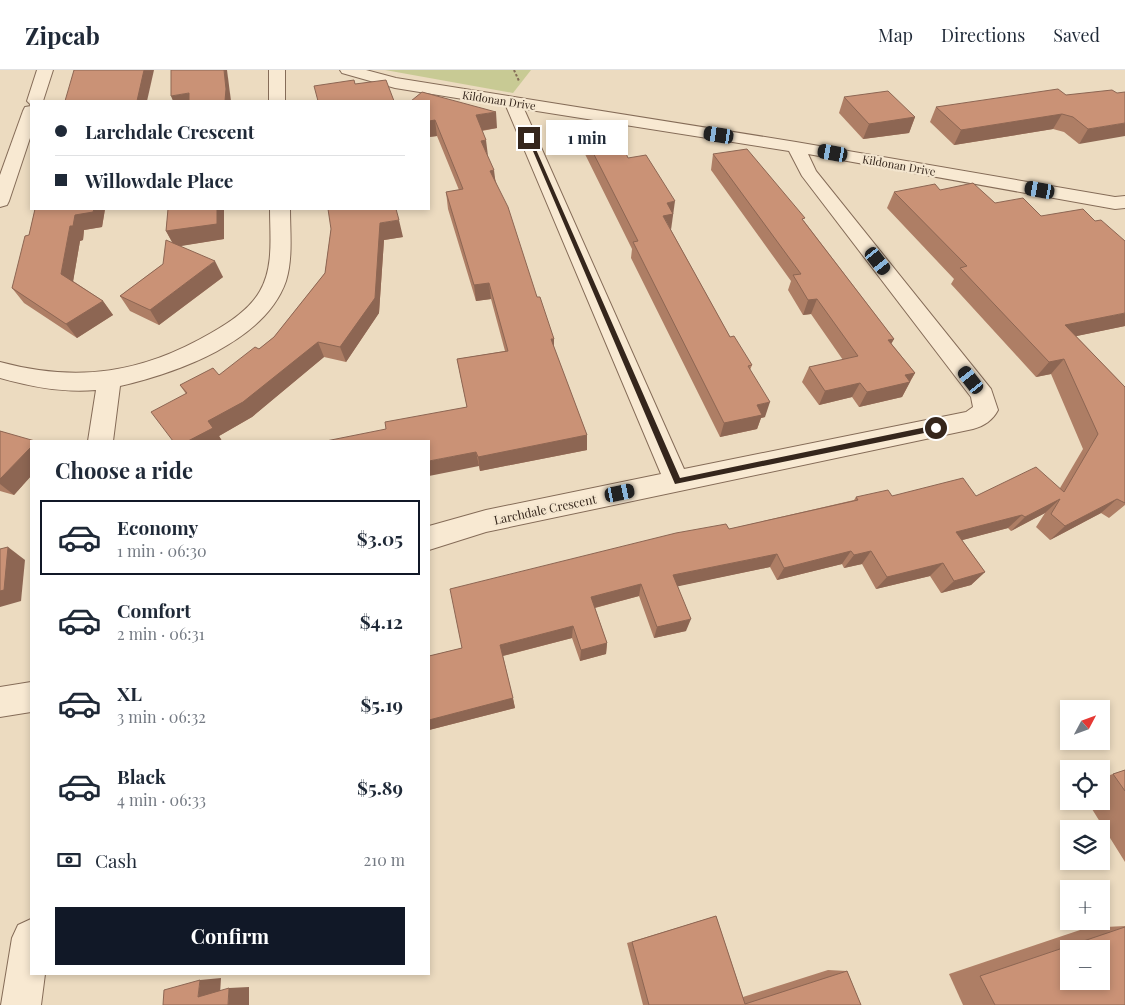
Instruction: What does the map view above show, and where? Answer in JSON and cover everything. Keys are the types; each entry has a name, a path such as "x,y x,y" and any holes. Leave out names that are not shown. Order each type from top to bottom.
{"street":[{"path":"34,100 45,70"},
{"path":"277,70 278,100"},
{"name":"Kildonan Drive","path":"348,70 395,83 796,147 1122,206"},
{"path":"513,102 677,482"},
{"path":"0,201 30,114"},
{"name":"Larchdale Crescent","path":"430,538 486,521 973,420 986,410 983,395 808,172 796,147"},
{"path":"0,370 45,382 109,381 144,372 192,355 240,325 261,306 277,278 281,261 280,210"},
{"path":"101,440 109,381"},
{"path":"0,702 30,697"},
{"path":"21,1005 30,945"}],"green space":[{"path":"385,70 531,70 513,93"}],"building":[{"path":"74,70 144,70 137,100 65,100"},
{"path":"171,70 224,70 225,100 189,100 189,93 171,96"},
{"path":"354,80 355,84 386,80 394,100 318,100 314,86"},
{"path":"1058,89 1066,95 1112,90 1117,93 1125,92 1125,123 1088,129 1073,117 1062,114 961,130 936,107"},
{"path":"888,91 915,117 869,124 844,97"},
{"path":"422,92 496,112 476,115 486,140 481,141 494,170 490,171 508,207 537,297 540,297 554,339 551,339 587,435 478,457 476,452 430,461 430,440 331,440 386,429 385,422 467,407 457,359 508,351 489,283 474,285 446,192 463,189 435,120 430,121 430,100 412,100"},
{"path":"613,124 628,158 646,155 675,201 667,203 673,214 663,216 730,337 734,336 752,365 748,366 770,402 757,405 762,415 724,423 633,242 638,241 580,127"},
{"path":"747,149 805,218 802,219 894,339 888,340 915,373 905,375 910,382 867,392 860,383 825,391 809,367 858,356 817,299 808,300 793,275 801,274 713,154"},
{"path":"973,183 995,203 1023,198 1041,216 1083,209 1095,221 1101,220 1125,241 1125,313 1065,325 1125,387 1125,503 1117,499 1065,526 1051,514 1060,499 1025,517 1022,515 956,532 985,572 954,581 943,563 887,577 871,551 854,555 851,551 784,568 777,554 673,575 691,619 657,627 641,584 591,597 607,643 581,650 573,626 500,645 513,698 430,720 430,656 462,648 450,589 676,533 726,524 729,529 858,500 856,497 888,490 892,496 963,478 976,496 1036,467 1064,492 1098,434 1064,359 1049,362 960,268 967,266 894,192 935,184 940,190"},
{"path":"35,210 94,210 93,212 75,215 73,226 70,226 61,274 103,301 66,324 12,288 25,236 29,235"},
{"path":"168,210 217,210 217,224 166,231"},
{"path":"328,210 396,210 399,220 380,223 375,298 340,347 318,342 243,402 208,421 213,428 190,440 172,440 151,412 187,393 180,385 213,368 219,375 255,347 259,349 274,337 325,273 331,229"},
{"path":"166,240 215,261 150,310 120,296 163,264"},
{"path":"0,431 32,440 30,448 0,479"},
{"path":"8,547 4,590 0,591 0,549"},
{"path":"1125,770 1125,791 1113,774"},
{"path":"716,916 745,1004 847,971 861,1005 649,1005 632,942"},
{"path":"1125,927 1125,1005 995,1005 980,976 1060,949 1060,990 1110,990 1110,940 1087,940"},
{"path":"200,980 198,997 229,988 228,1005 163,1005 164,990"}],"route":[{"path":"529,138 677,482 936,428"}]}
